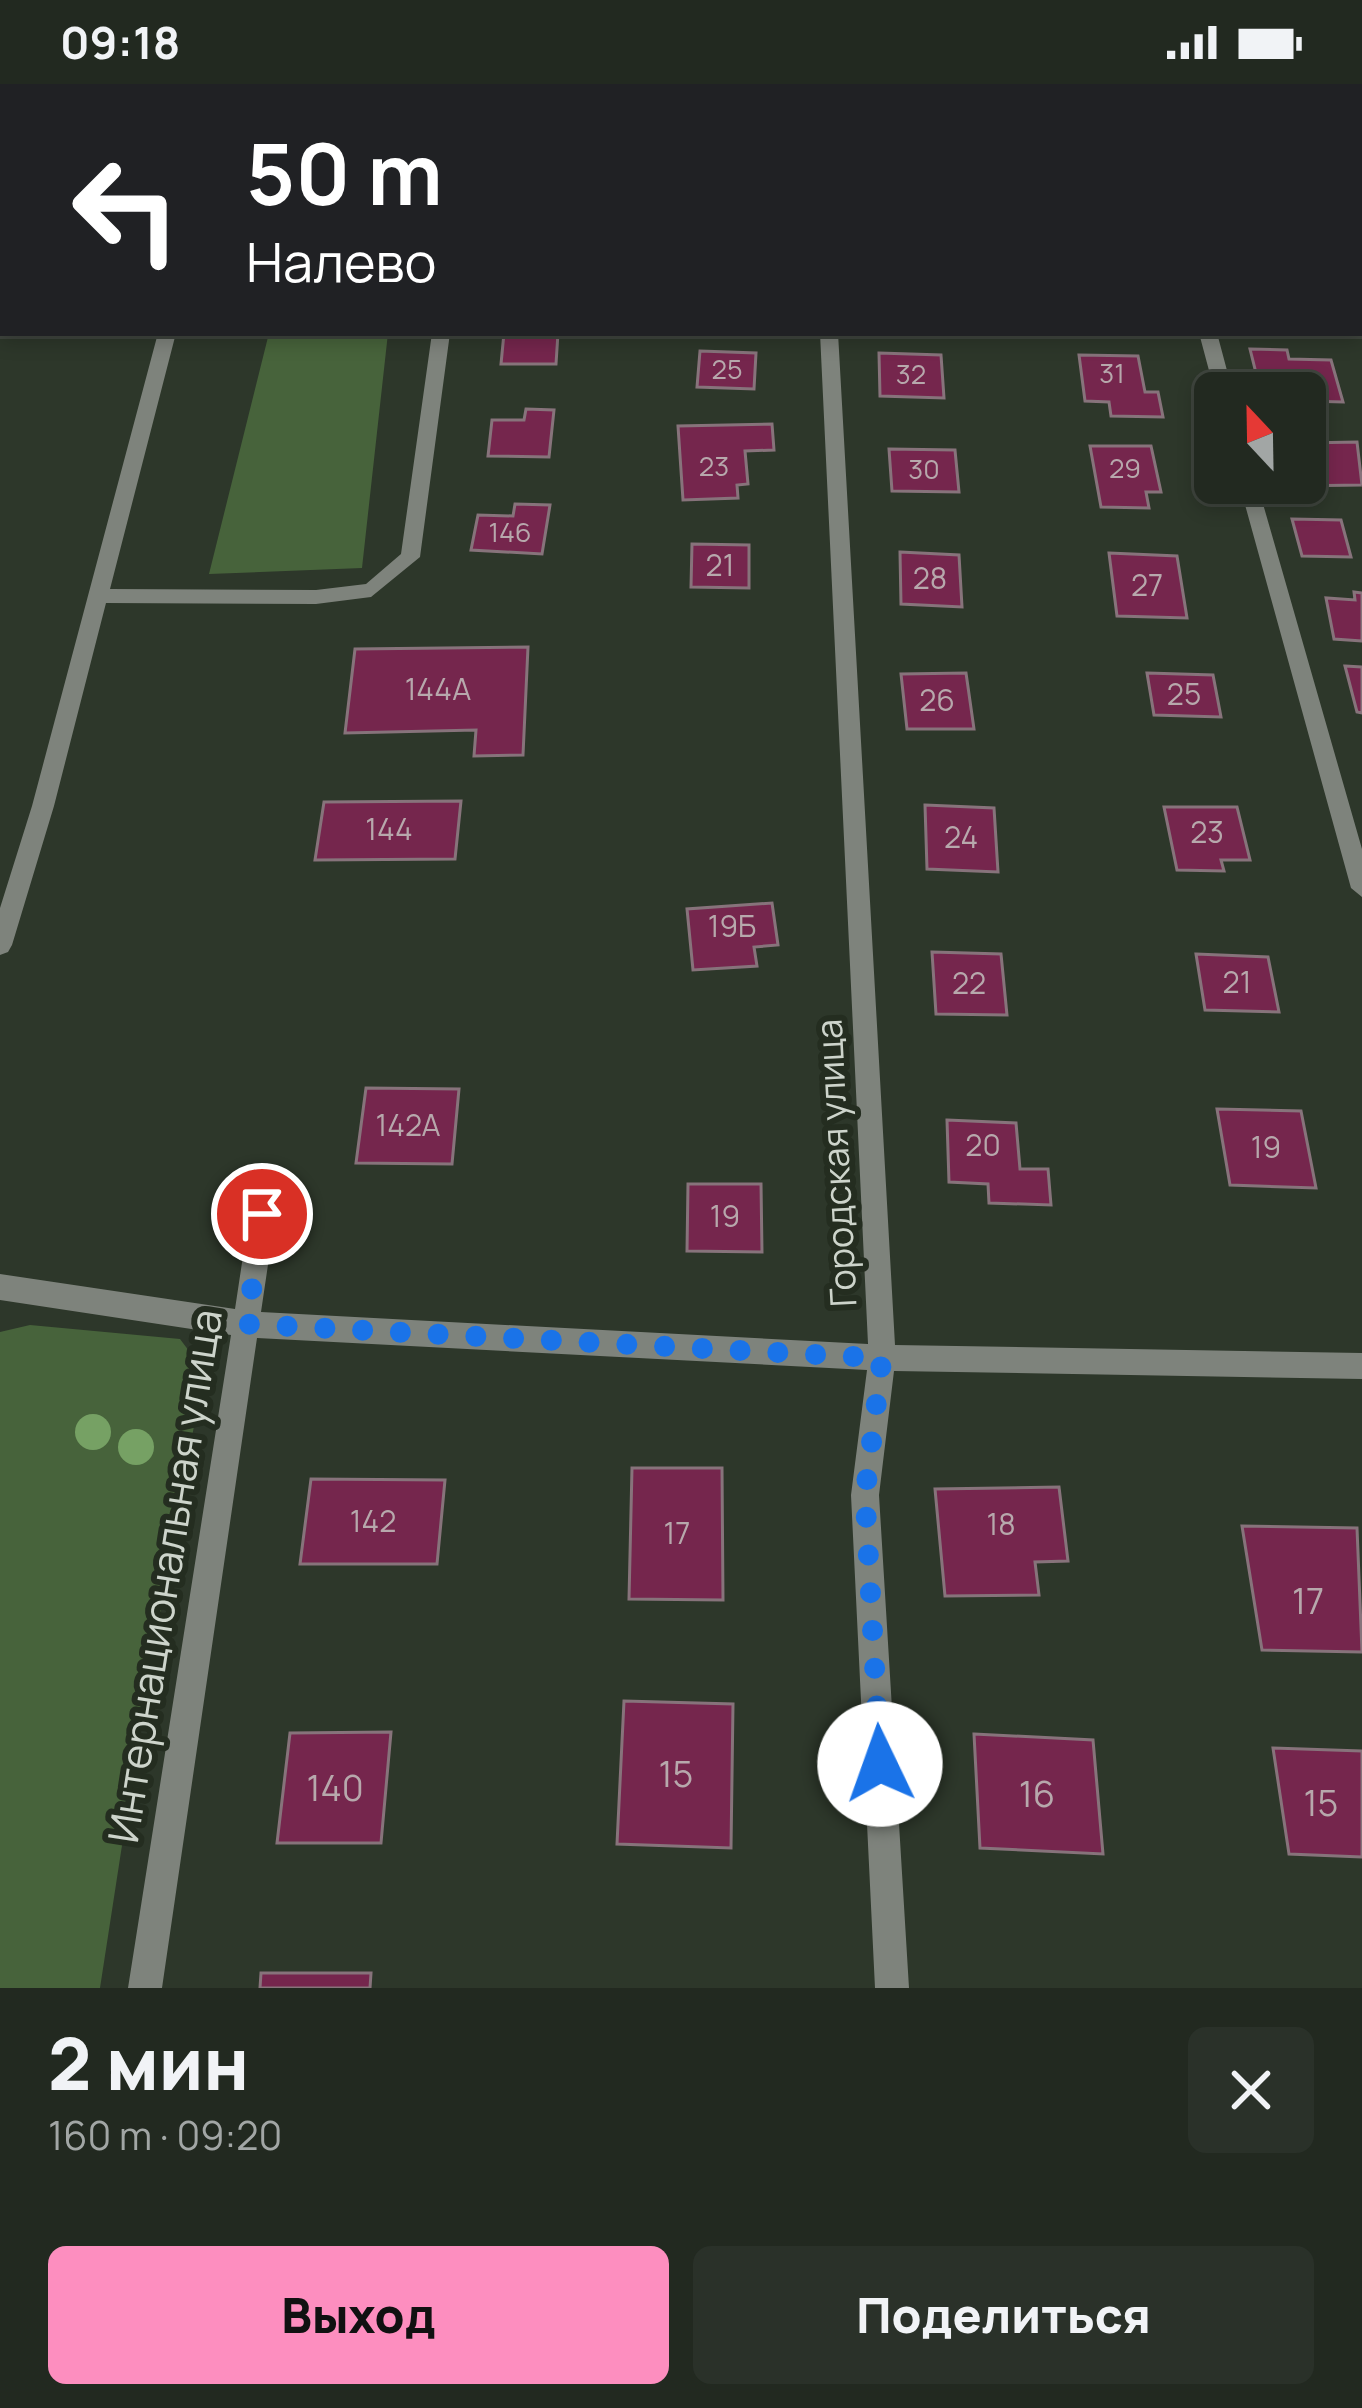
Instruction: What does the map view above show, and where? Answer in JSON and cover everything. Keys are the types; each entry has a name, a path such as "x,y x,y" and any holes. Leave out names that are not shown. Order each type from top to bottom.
{"street":[{"path":"0,945 43,806 94,596 166,336"},
{"path":"94,596 316,597 371,590 410,556 441,336"},
{"name":"Городская улица","path":"829,336 882,1358 865,1495 892,1988"},
{"path":"1209,336 1218,372"},
{"path":"1254,504 1362,888"},
{"name":"Интернациональная улица","path":"145,1988 268,1177"},
{"path":"0,1287 247,1324 882,1358 1362,1366"}],"green space":[{"path":"268,336 388,336 362,568 209,574"},
{"path":"30,1325 180,1339 204,1371 146,1690 100,1988 0,1988 0,1332"}],"building":[{"path":"504,336 558,336 556,364 501,364"},
{"path":"1250,349 1287,350 1289,359 1331,360 1343,402 1326,402 1326,372 1256,372"},
{"path":"700,351 756,353 754,389 697,387"},
{"path":"879,353 941,355 944,398 880,396"},
{"path":"1079,355 1138,356 1145,392 1158,392 1163,417 1111,416 1109,402 1085,401"},
{"path":"526,409 554,410 549,457 488,456 492,420 524,420"},
{"path":"772,424 774,450 745,451 748,484 737,485 738,498 683,500 678,426"},
{"path":"1357,442 1362,485 1326,486 1326,443"},
{"path":"1090,446 1151,446 1161,492 1146,492 1149,508 1101,507"},
{"path":"889,449 955,450 959,492 892,491"},
{"path":"515,504 550,505 542,554 471,550 478,515 513,516"},
{"path":"1292,519 1341,520 1351,557 1302,556"},
{"path":"692,544 749,545 749,588 691,587"},
{"path":"900,552 959,555 962,607 901,604"},
{"path":"1109,553 1177,556 1187,618 1117,616"},
{"path":"1354,592 1362,593 1362,641 1334,639 1326,598 1355,600"},
{"path":"528,647 523,755 474,756 476,730 345,733 355,649"},
{"path":"1345,666 1362,667 1362,713 1357,712"},
{"path":"966,673 974,729 907,729 901,674"},
{"path":"1147,673 1213,675 1221,717 1154,715"},
{"path":"461,801 455,859 315,860 324,802"},
{"path":"925,805 994,808 998,872 927,869"},
{"path":"1164,807 1237,807 1250,860 1221,860 1224,871 1177,870"},
{"path":"772,903 778,945 754,947 757,966 693,970 687,909"},
{"path":"932,952 1001,954 1007,1015 936,1014"},
{"path":"1196,954 1268,957 1279,1012 1205,1010"},
{"path":"366,1088 459,1089 452,1164 356,1163"},
{"path":"1217,1109 1301,1111 1316,1188 1230,1185"},
{"path":"947,1120 1016,1123 1020,1169 1048,1169 1051,1205 989,1203 988,1184 949,1182"},
{"path":"688,1184 761,1184 762,1252 687,1251"},
{"path":"632,1468 722,1468 723,1600 629,1599"},
{"path":"311,1479 445,1480 437,1564 300,1564"},
{"path":"1059,1487 1068,1561 1035,1562 1039,1595 945,1596 935,1489"},
{"path":"1242,1526 1357,1528 1362,1652 1262,1650"},
{"path":"624,1701 733,1704 731,1848 617,1844"},
{"path":"391,1732 381,1843 277,1843 290,1733"},
{"path":"974,1734 1093,1740 1103,1854 980,1848"},
{"path":"1273,1748 1362,1751 1362,1857 1289,1854"},
{"path":"261,1973 371,1973 370,1988 260,1988"}],"route":[{"path":"262,1214 247,1324 882,1358 865,1495 880,1764"}]}
